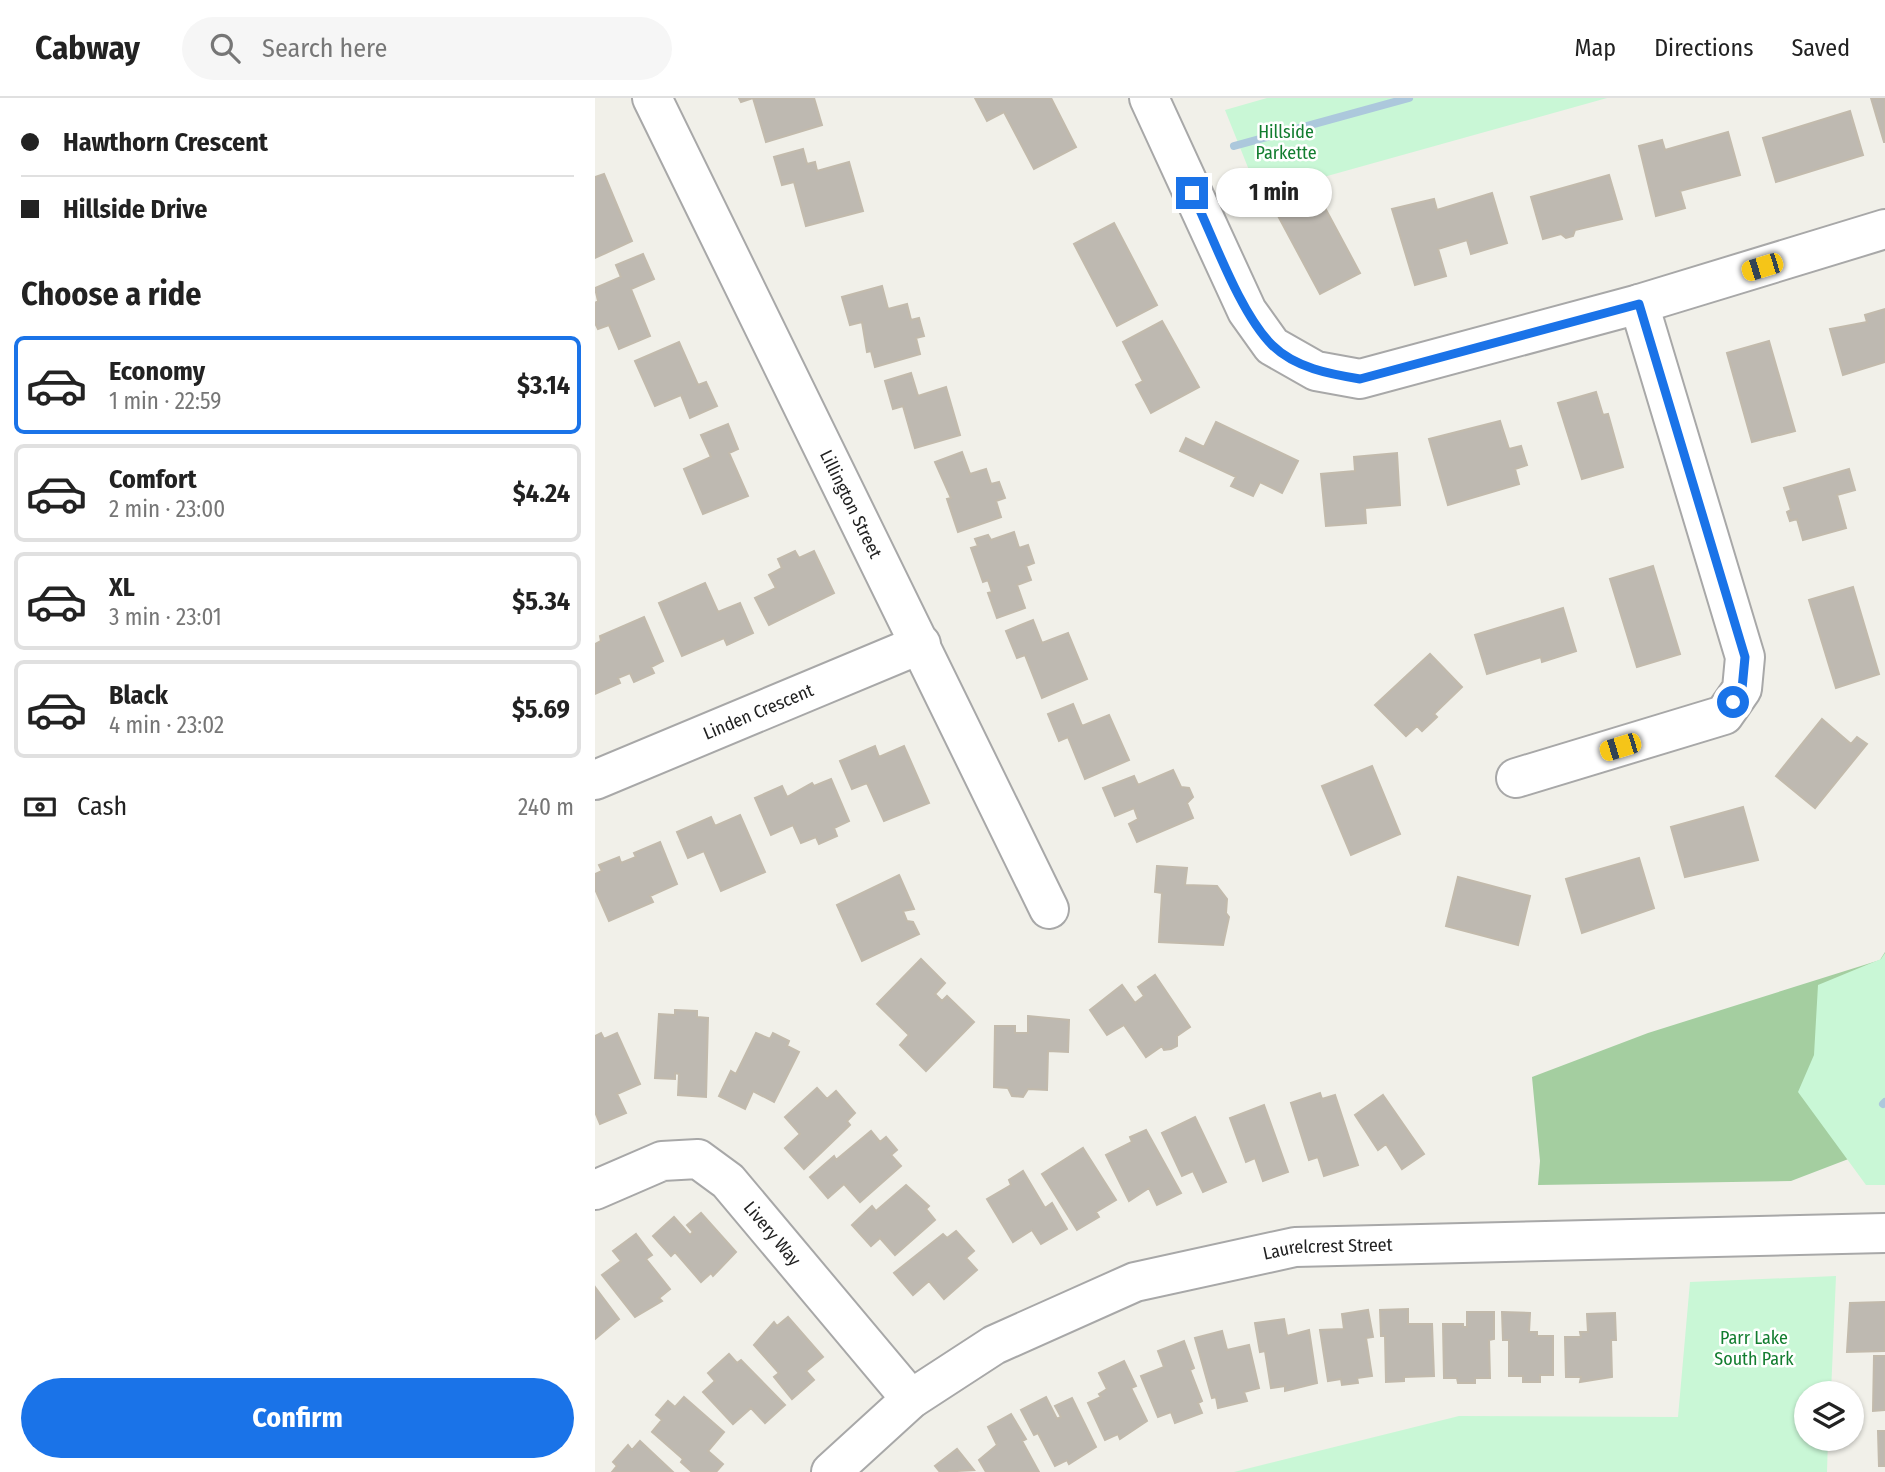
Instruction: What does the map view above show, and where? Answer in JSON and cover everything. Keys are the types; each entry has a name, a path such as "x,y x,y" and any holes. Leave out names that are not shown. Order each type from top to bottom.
{"street":[{"name":"Lillington Street","path":"652,98 1049,909"},
{"path":"1149,98 1247,311 1272,346 1317,371 1360,379 1639,304 1885,229"},
{"path":"1516,778 1724,715 1742,689 1745,657 1639,304"},
{"name":"Linden Crescent","path":"595,780 921,644"},
{"name":"Livery Way","path":"595,1189 662,1161 698,1159 728,1181 911,1399"},
{"name":"Laurelcrest Street","path":"831,1472 911,1399 994,1345 1135,1282 1295,1247 1885,1233"}],"green space":[{"name":"Hillside Parkette","path":"1267,98 1607,98 1259,195 1225,110"},
{"path":"1885,952 1885,1145 1791,1181 1538,1185 1540,1161 1532,1077 1648,1033 1880,960"},
{"path":"1885,953 1885,1185 1866,1185 1798,1092 1814,1055 1818,985 1881,959"},
{"name":"Parr Lake South Park","path":"1836,1276 1832,1381 1794,1381 1794,1451 1828,1451 1827,1472 1234,1472 1459,1416 1678,1417 1690,1282"}],"building":[{"path":"753,98 814,98 822,125 766,142"},
{"path":"975,98 1051,98 1076,147 1034,169 1004,112 987,121"},
{"path":"1871,98 1885,98 1885,142 1884,142"},
{"path":"1850,111 1863,155 1776,182 1763,138"},
{"path":"1728,132 1740,175 1680,191 1685,208 1656,216 1639,146 1662,140 1665,150"},
{"path":"803,149 807,164 815,162 817,171 849,162 863,211 806,226 794,182 782,185 774,157"},
{"path":"604,174 632,241 595,258 595,177"},
{"path":"1609,175 1622,219 1575,230 1573,236 1566,238 1561,234 1543,239 1531,197"},
{"path":"1317,193 1360,273 1320,294 1277,214"},
{"path":"1492,193 1507,243 1471,254 1467,240 1438,249 1446,276 1415,285 1392,209 1434,199 1437,210"},
{"path":"1114,223 1157,305 1117,326 1074,244"},
{"path":"643,254 654,279 631,289 650,336 619,349 609,325 598,329 595,323 595,303 598,301 595,288 621,277 616,265"},
{"path":"882,286 888,309 907,304 911,320 919,318 924,336 916,338 920,354 875,367 871,351 867,352 862,322 850,325 842,297"},
{"path":"1885,309 1885,362 1843,375 1830,329 1867,322 1865,315"},
{"path":"1162,321 1199,387 1151,413 1136,385 1143,381 1123,342"},
{"path":"1769,341 1795,431 1752,442 1727,353"},
{"path":"679,342 698,385 706,382 717,406 690,418 681,395 655,406 635,361"},
{"path":"911,373 918,396 946,387 960,435 915,448 903,406 893,409 885,381"},
{"path":"1596,392 1603,415 1608,414 1623,467 1582,479 1558,403"},
{"path":"1500,421 1509,449 1521,446 1527,465 1515,469 1519,484 1448,505 1429,439"},
{"path":"1216,422 1298,461 1282,493 1260,482 1253,496 1231,486 1236,477 1180,451 1186,438 1204,447"},
{"path":"728,424 738,449 729,453 748,496 703,514 684,469 711,457 701,435"},
{"path":"962,452 970,474 986,469 991,484 999,482 1005,498 996,501 1001,517 958,532 947,499 951,498 935,462"},
{"path":"1397,453 1400,505 1365,508 1366,523 1326,526 1321,474 1355,471 1354,457"},
{"path":"1849,469 1855,490 1837,495 1846,528 1803,540 1797,519 1790,521 1787,512 1791,510 1784,488"},
{"path":"1014,532 1019,548 1028,545 1034,563 1026,566 1031,580 1017,585 1025,608 997,618 988,593 992,592 988,580 983,582 971,548 978,546 975,539 988,535 991,540"},
{"path":"795,551 799,558 814,551 834,593 769,625 755,598 776,588 769,575 782,568 778,559"},
{"path":"1653,566 1680,654 1637,667 1610,579"},
{"path":"705,583 718,612 740,603 753,633 727,645 724,638 682,656 659,603"},
{"path":"1853,587 1879,674 1836,688 1809,600"},
{"path":"1563,608 1576,651 1542,662 1541,657 1487,674 1475,635"},
{"path":"644,617 663,661 651,667 654,673 634,682 630,673 618,678 620,683 595,694 595,644 601,641 600,636"},
{"path":"1033,620 1042,643 1068,633 1087,679 1042,698 1025,655 1017,658 1006,631"},
{"path":"1430,654 1462,687 1434,714 1437,717 1422,731 1417,726 1406,736 1375,705"},
{"path":"1073,704 1082,726 1109,715 1129,760 1085,779 1068,737 1059,741 1048,714"},
{"path":"1822,719 1851,744 1857,737 1867,744 1815,808 1776,776"},
{"path":"875,746 879,757 904,746 929,803 884,821 867,783 852,789 840,761"},
{"path":"1372,766 1400,834 1351,855 1322,786"},
{"path":"1173,770 1181,787 1189,788 1193,797 1187,803 1193,818 1137,842 1129,824 1138,819 1134,808 1115,816 1103,788 1134,776 1138,785"},
{"path":"831,779 849,821 834,828 837,836 819,844 816,837 801,843 793,825 771,835 755,798 782,786 787,797 812,783 814,786"},
{"path":"1743,807 1758,860 1685,877 1671,827"},
{"path":"740,815 765,872 721,891 704,851 688,858 677,832 711,817 715,826"},
{"path":"660,842 677,884 650,896 653,902 609,921 595,889 595,874 602,871 599,865 619,857 621,863 636,857 634,853"},
{"path":"1639,858 1654,908 1582,933 1566,879"},
{"path":"1157,866 1187,868 1185,885 1217,886 1227,899 1226,913 1229,917 1223,945 1159,942 1162,893 1155,892"},
{"path":"899,875 914,909 903,911 907,921 913,922 919,934 862,961 837,905"},
{"path":"1458,877 1530,896 1518,945 1446,926"},
{"path":"921,959 945,983 935,994 942,1001 947,996 974,1022 926,1071 900,1045 909,1035 877,1004"},
{"path":"1155,975 1190,1027 1177,1036 1177,1046 1164,1050 1162,1046 1146,1057 1124,1025 1107,1035 1090,1010 1122,985 1135,1003 1144,996 1138,987"},
{"path":"675,1010 697,1011 697,1017 708,1018 706,1097 678,1095 679,1074 675,1073 675,1079 655,1078 659,1014 675,1015"},
{"path":"1028,1016 1069,1020 1068,1052 1048,1051 1047,1090 1028,1089 1023,1097 1012,1096 1008,1088 994,1087 995,1026 1015,1026 1015,1033 1028,1033"},
{"path":"601,1033 604,1039 617,1033 640,1084 617,1094 626,1113 600,1124 595,1112 595,1036"},
{"path":"756,1033 770,1039 773,1033 789,1041 787,1046 799,1052 774,1102 753,1091 745,1109 719,1096 731,1071 736,1074"},
{"path":"817,1088 827,1099 836,1091 855,1113 847,1121 850,1125 804,1169 785,1148 800,1134 785,1117"},
{"path":"1320,1093 1322,1099 1335,1095 1358,1165 1324,1176 1318,1157 1309,1160 1291,1103"},
{"path":"1383,1095 1424,1154 1402,1169 1386,1144 1378,1150 1355,1115"},
{"path":"1264,1105 1288,1172 1263,1181 1255,1158 1246,1162 1230,1118"},
{"path":"1195,1117 1226,1182 1203,1192 1193,1171 1182,1176 1162,1133"},
{"path":"1146,1130 1181,1193 1157,1205 1149,1188 1129,1201 1106,1155 1132,1142 1130,1137"},
{"path":"871,1131 880,1142 886,1137 897,1150 891,1155 901,1166 860,1202 844,1184 828,1198 810,1177 834,1156 836,1160"},
{"path":"1083,1148 1116,1200 1096,1212 1099,1217 1077,1230 1042,1174"},
{"path":"1023,1171 1045,1208 1052,1203 1067,1229 1041,1244 1032,1230 1013,1242 987,1199 1011,1185 1009,1180"},
{"path":"906,1185 929,1206 926,1209 935,1220 895,1255 880,1238 871,1246 852,1225 872,1206 876,1211"},
{"path":"701,1213 736,1252 713,1276 711,1273 701,1282 675,1252 671,1256 653,1236 674,1217 690,1235 693,1232 687,1225"},
{"path":"956,1231 974,1251 966,1258 977,1270 944,1299 929,1281 913,1295 894,1273 943,1234 947,1238"},
{"path":"636,1234 652,1255 646,1259 670,1289 659,1298 662,1301 635,1317 602,1275 621,1261 613,1251"},
{"path":"595,1287 619,1319 595,1339"},
{"path":"1885,1302 1885,1351 1847,1352 1850,1303"},
{"path":"1408,1309 1408,1324 1432,1324 1434,1376 1404,1377 1404,1381 1386,1382 1385,1336 1381,1336 1380,1310"},
{"path":"1368,1310 1373,1337 1366,1338 1372,1376 1357,1378 1358,1383 1342,1385 1341,1379 1328,1381 1320,1330 1344,1329 1342,1314"},
{"path":"1467,1312 1494,1312 1494,1339 1489,1340 1490,1378 1475,1378 1475,1383 1458,1383 1457,1378 1444,1378 1443,1324 1463,1324 1463,1327 1467,1327"},
{"path":"1502,1312 1530,1313 1529,1332 1537,1332 1537,1336 1553,1336 1553,1375 1540,1375 1540,1382 1523,1382 1523,1376 1509,1376 1509,1340 1503,1340"},
{"path":"1615,1313 1616,1340 1611,1340 1612,1377 1580,1382 1581,1377 1566,1377 1565,1337 1581,1337 1580,1332 1588,1332 1587,1314"},
{"path":"788,1317 823,1357 806,1371 814,1380 792,1399 774,1377 779,1373 754,1345 774,1322 777,1326"},
{"path":"1284,1319 1287,1336 1309,1330 1317,1383 1285,1391 1285,1386 1271,1388 1265,1351 1260,1352 1255,1323"},
{"path":"1222,1331 1227,1350 1249,1345 1259,1388 1244,1392 1247,1401 1218,1408 1216,1397 1212,1398 1195,1338"},
{"path":"1184,1341 1194,1368 1190,1370 1202,1401 1198,1403 1202,1413 1175,1423 1171,1412 1158,1417 1141,1376 1164,1367 1158,1351"},
{"path":"729,1354 737,1363 741,1360 785,1405 765,1423 751,1408 733,1424 703,1392 715,1381 708,1373"},
{"path":"1874,1356 1885,1356 1885,1410 1873,1411"},
{"path":"1124,1361 1136,1386 1131,1388 1147,1421 1120,1439 1118,1434 1105,1440 1088,1403 1101,1397 1099,1394 1107,1389 1099,1373"},
{"path":"684,1397 724,1432 708,1451 723,1464 716,1472 692,1472 681,1462 683,1459 652,1432 662,1420 656,1415 668,1401 675,1407"},
{"path":"1046,1397 1057,1419 1061,1417 1055,1406 1072,1398 1096,1447 1069,1464 1067,1460 1055,1466 1038,1433 1034,1435 1021,1410"},
{"path":"1011,1414 1026,1439 1022,1441 1039,1472 986,1472 979,1460 997,1445 988,1427"},
{"path":"1878,1431 1885,1431 1885,1466 1879,1466"},
{"path":"640,1441 673,1472 612,1472 617,1466 613,1462 628,1445 632,1450"},
{"path":"957,1449 974,1470 940,1472 935,1466"}],"waterway":[{"path":"1234,146 1409,98"}],"route":[{"path":"1192,193 1247,311 1272,346 1317,371 1360,379 1639,304 1745,657 1742,689 1733,702"}]}
